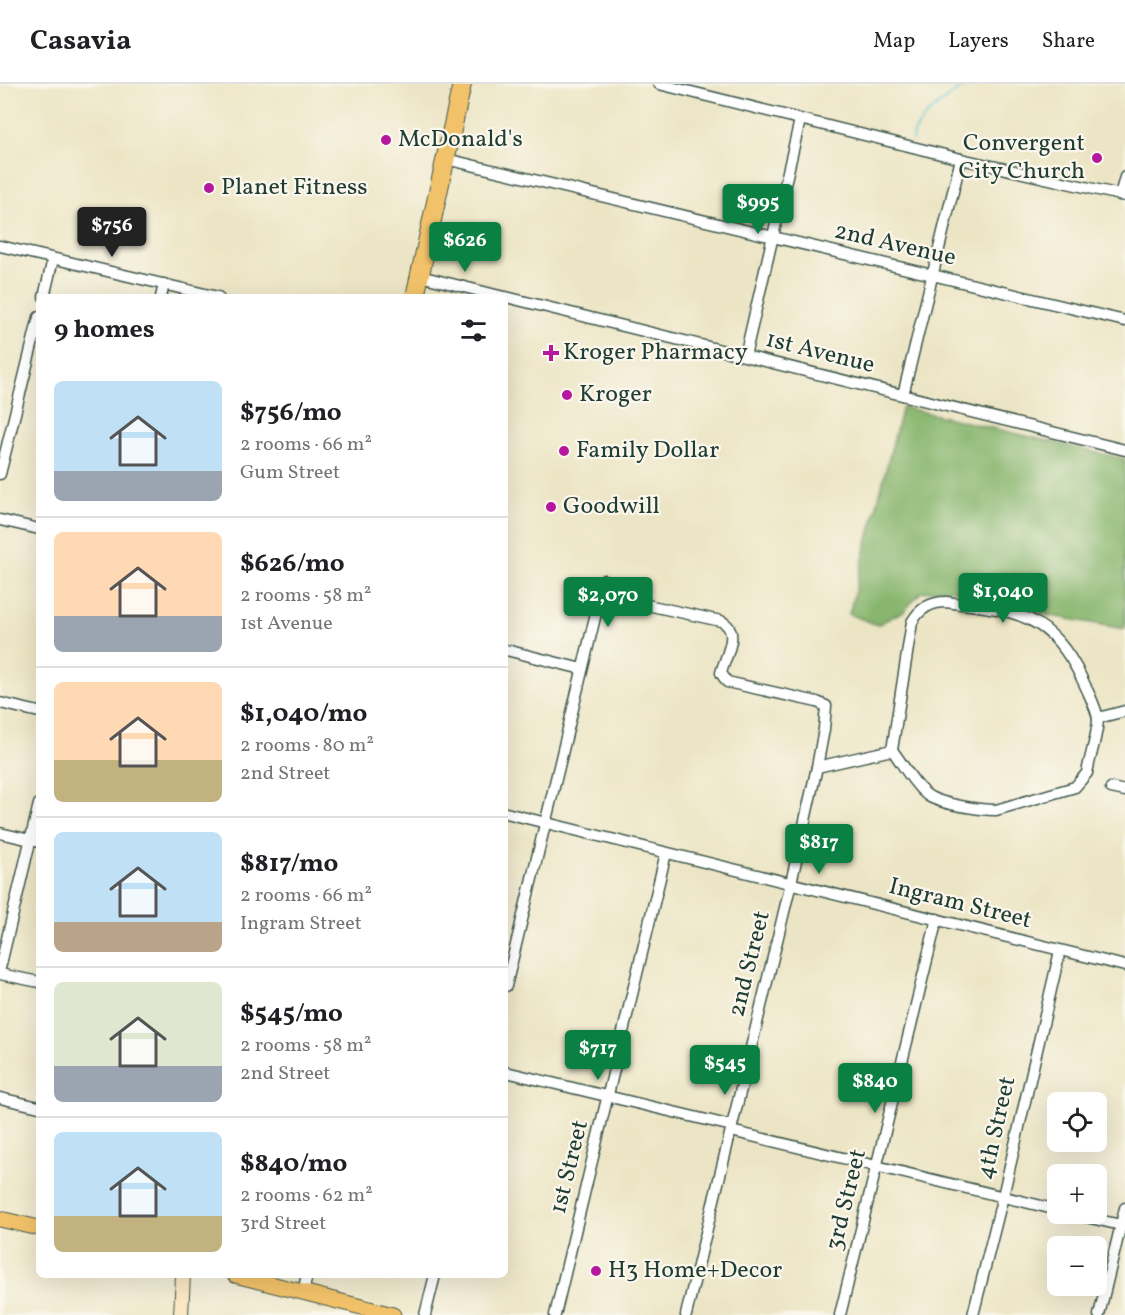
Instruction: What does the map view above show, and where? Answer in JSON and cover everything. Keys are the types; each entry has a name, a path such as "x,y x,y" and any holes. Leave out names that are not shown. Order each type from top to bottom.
{"highway":[{"path":"416,294 462,84"}],"main road":[{"path":"0,1219 36,1227"},
{"path":"181,1315 183,1278"},
{"path":"247,1278 303,1292 353,1310 393,1315"}],"street":[{"path":"659,84 961,159 1123,196 1125,177"},
{"path":"745,356 801,120"},
{"name":"2nd Avenue","path":"446,159 1125,321"},
{"path":"903,395 961,159"},
{"path":"0,246 206,294"},
{"path":"45,294 53,259"},
{"name":"1st Avenue","path":"420,276 493,294"},
{"path":"162,294 164,284"},
{"name":"1st Avenue","path":"508,298 1125,450"},
{"path":"0,474 36,329"},
{"path":"0,520 36,528"},
{"path":"508,977 604,580"},
{"name":"2nd Street","path":"601,595 728,624 732,630 732,639 721,673 727,682 817,702 827,708 817,767 791,883 686,1315"},
{"path":"937,602 1003,609 1050,632 1078,670 1098,718 1087,773 1082,781 1075,787 996,810 933,799 924,793 892,750 912,622 917,612 937,602"},
{"path":"508,650 582,669"},
{"path":"0,703 36,711"},
{"path":"1098,718 1125,711"},
{"path":"817,767 892,750"},
{"path":"1111,788 1125,791"},
{"name":"Ingram Street","path":"508,814 1125,966"},
{"path":"0,833 34,841 0,968"},
{"name":"1st Street","path":"555,1315 666,853"},
{"name":"3rd Street","path":"840,1315 937,920"},
{"name":"4th Street","path":"973,1315 1060,951"},
{"path":"0,974 36,981"},
{"path":"508,1072 1047,1207"},
{"path":"0,1098 36,1106"},
{"path":"1099,1315 1123,1226 1125,1208"},
{"path":"1107,1222 1123,1226"},
{"path":"303,1292 306,1278"},
{"path":"425,1315 434,1278"}],"green space":[{"path":"902,407 1125,459 1125,629 1030,612 991,597 950,589 921,592 904,611 877,625 849,614"}],"waterway":[{"path":"912,140 915,131 927,115 967,84"}],"place":[{"name":"McDonald's","path":"386,140"},
{"name":"Convergent City Church","path":"1097,158"},
{"name":"Planet Fitness","path":"209,188"},
{"name":"Kroger Pharmacy","path":"551,353"},
{"name":"Kroger","path":"567,395"},
{"name":"Family Dollar","path":"564,451"},
{"name":"Goodwill","path":"551,507"},
{"name":"H3 Home+Decor","path":"596,1271"}]}
